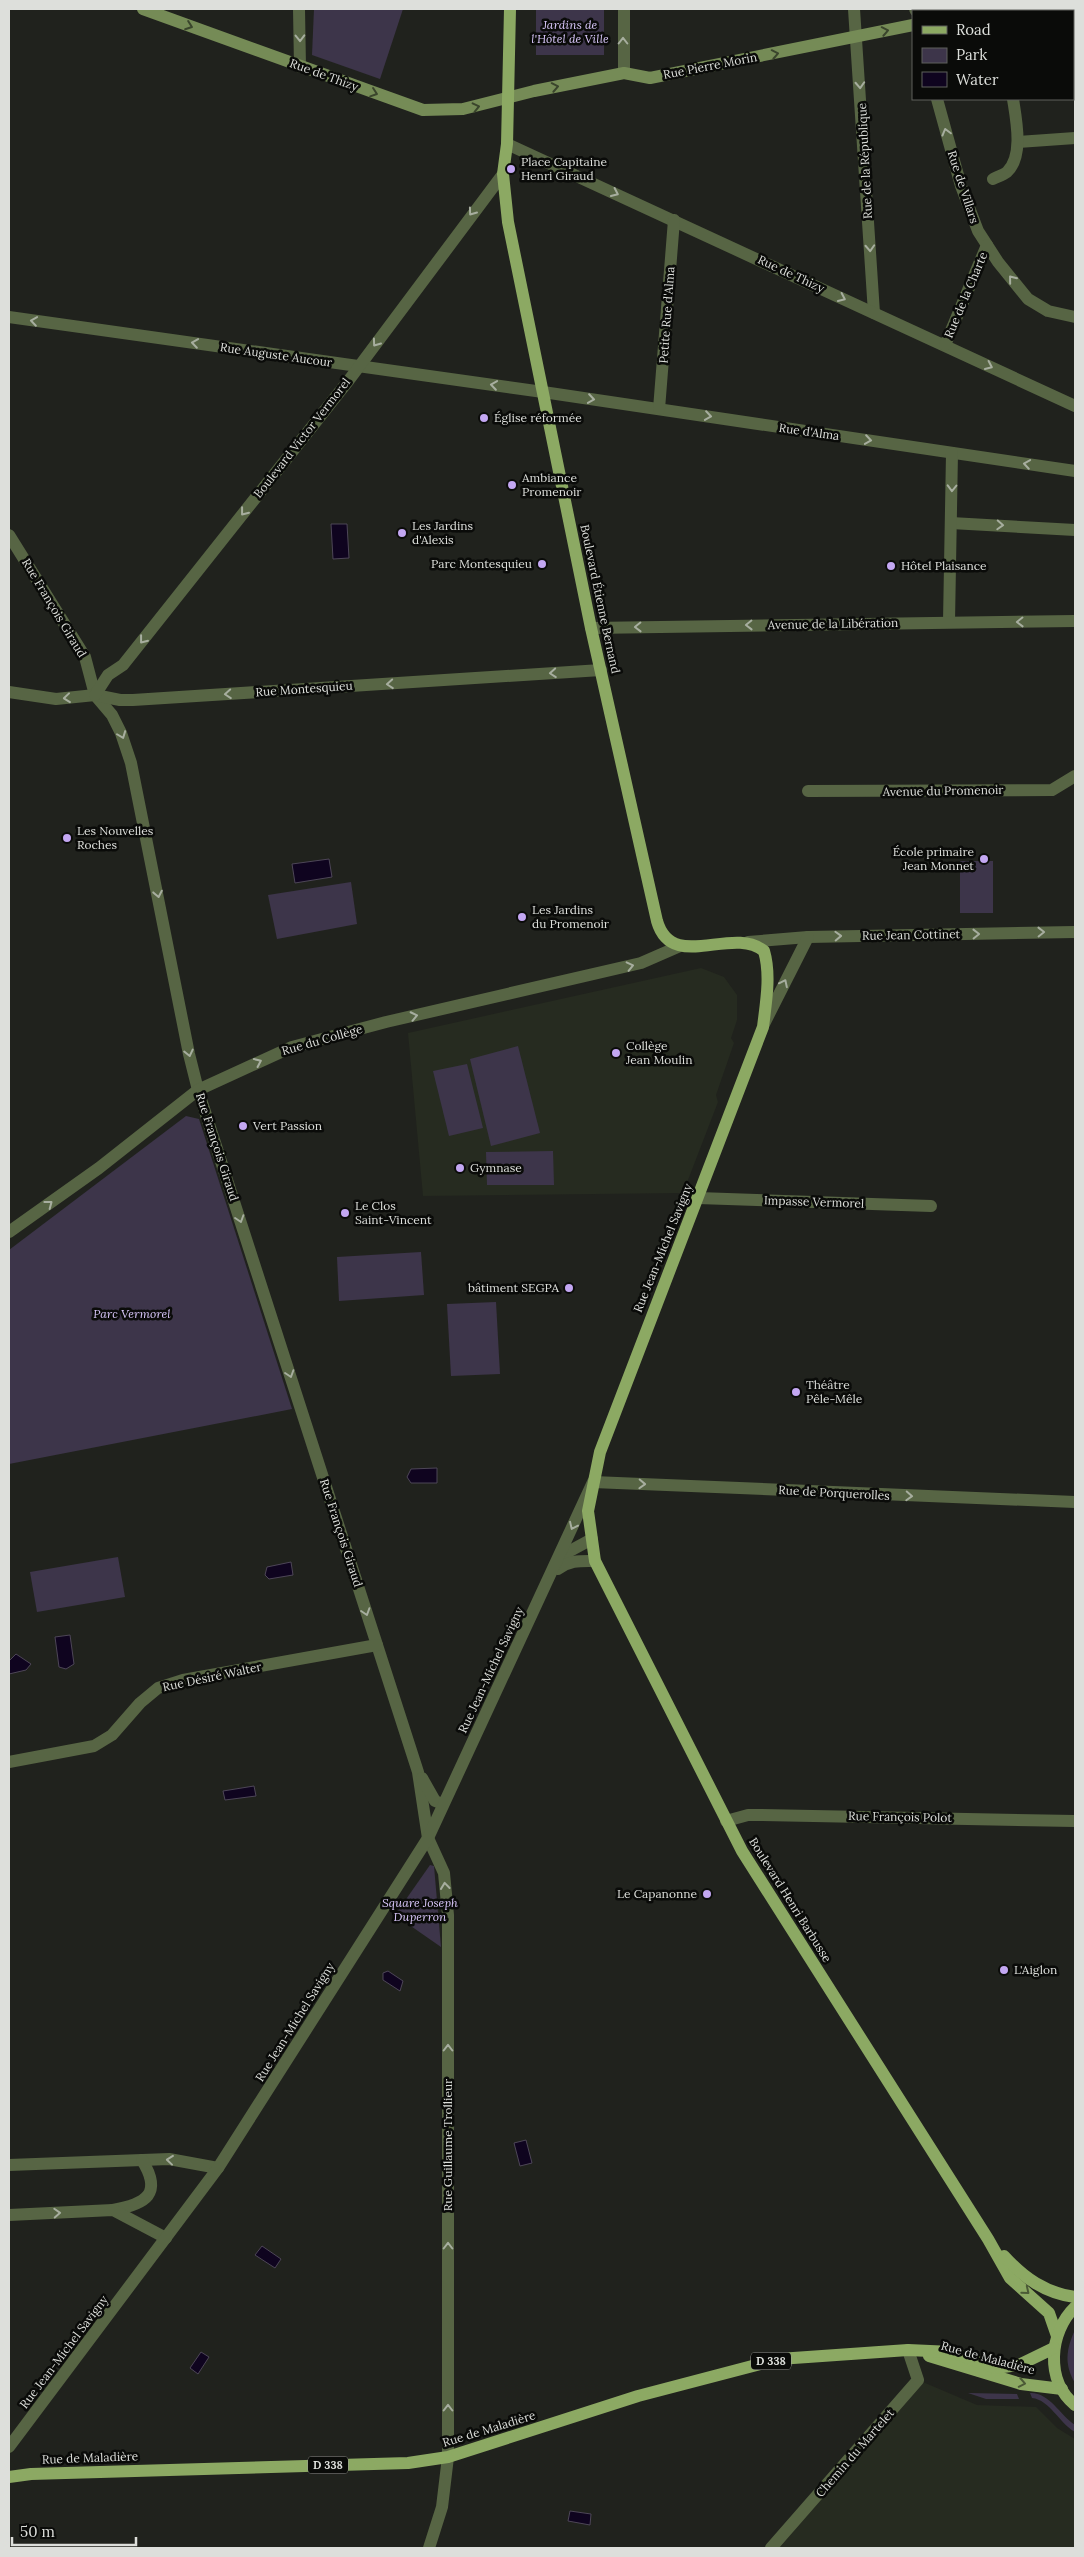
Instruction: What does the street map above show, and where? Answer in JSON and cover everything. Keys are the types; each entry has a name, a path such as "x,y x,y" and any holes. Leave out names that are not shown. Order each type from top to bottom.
{"main road":[{"name":"Boulevard Étienne Bernand","path":"510,9 507,144 503,174 508,222 591,628 657,921 664,937 680,946"},
{"path":"680,946 748,942"},
{"name":"Rue Jean-Michel Savigny","path":"595,1561 588,1510 600,1452 763,1026 767,969 764,952 748,942"},
{"name":"Boulevard Henri Barbusse","path":"595,1561 747,1860 988,2239 1010,2278 1049,2313 1055,2342 1056,2376 1062,2389"},
{"name":"Boulevard Henri Barbusse","path":"988,2239 1019,2273 1040,2288 1075,2297"},
{"path":"1055,2342 1063,2321 1075,2307"},
{"name":"Rue de Maladière","path":"9,2476 408,2463 448,2457 638,2396 779,2359 908,2350 952,2352 994,2368 1019,2365 1055,2342"},
{"name":"Rue de Maladière","path":"908,2350 1021,2384 1062,2389"},
{"path":"1062,2389 1075,2405"}],"street":[{"name":"Rue de Thizy","path":"143,9 423,110 463,110 508,98"},
{"path":"299,9 300,67"},
{"path":"624,9 624,74"},
{"name":"Rue de la République","path":"854,9 874,312"},
{"name":"Rue Pierre Morin","path":"508,98 624,74 650,78 912,25"},
{"name":"Rue de Villars","path":"937,100 961,186 978,231 1028,299 1048,311 1075,317"},
{"path":"993,179 1008,171 1017,150 1018,142 1013,100"},
{"path":"1018,142 1075,138"},
{"name":"Rue de Thizy","path":"507,144 1075,406"},
{"name":"Boulevard Victor Vermorel","path":"95,695 108,675 123,665 359,366 503,174"},
{"name":"Petite Rue d'Alma","path":"659,409 674,220"},
{"name":"Rue de la Charte","path":"945,345 987,245"},
{"name":"Rue Auguste Aucour","path":"9,318 543,392"},
{"name":"Rue d'Alma","path":"543,392 1075,471"},
{"path":"950,622 952,453"},
{"path":"951,523 1075,530"},
{"name":"Rue François Giraud","path":"9,534 85,657 95,695 112,715 121,733 131,763 188,1054 418,1772 428,1838"},
{"name":"Avenue de la Libération","path":"591,628 1075,621"},
{"name":"Rue Montesquieu","path":"9,692 56,699 95,695 120,700 133,700 601,670"},
{"name":"Avenue du Promenoir","path":"808,790 1052,790 1075,776"},
{"name":"Rue Jean Cottinet","path":"748,942 808,937 1075,932"},
{"name":"Rue Jean-Michel Savigny","path":"763,1026 808,937"},
{"name":"Rue du Collège","path":"9,1232 99,1168 198,1090 292,1046 386,1022 641,963 680,946"},
{"name":"Impasse Vermorel","path":"698,1198 931,1206"},
{"name":"Rue Jean-Michel Savigny","path":"9,2447 218,2168 428,1838 593,1482"},
{"name":"Rue de Porquerolles","path":"593,1482 1075,1502"},
{"name":"Rue Jean-Michel Savigny","path":"549,1577 568,1552 592,1539"},
{"name":"Rue Jean-Michel Savigny","path":"549,1577 566,1563 595,1561"},
{"name":"Rue Désiré Walter","path":"9,1762 94,1746 112,1736 140,1703 158,1688 183,1680 377,1645"},
{"name":"Rue François Giraud","path":"418,1772 435,1801 443,1804"},
{"name":"Rue François Polot","path":"726,1821 748,1815 1075,1821"},
{"name":"Rue Guillaume Trollieur","path":"428,1838 444,1873 448,1915 448,2457 442,2507 429,2548"},
{"path":"9,2165 169,2159 218,2168"},
{"path":"9,2215 113,2210 136,2206 147,2198 151,2185 150,2174 142,2160"},
{"path":"113,2210 166,2238"},
{"name":"Chemin du Martelet","path":"771,2548 918,2380 908,2350"}],"shaded area":[{"path":"701,968 724,977 737,995 737,1020 731,1038 734,1043 716,1095 718,1102 683,1193 423,1196 408,1033"},
{"path":"918,2380 977,2405 1036,2407 1057,2428 1075,2439 1075,2548 770,2548"}],"green space":[{"path":"314,9 403,9 380,79 312,55"},
{"name":"Jardins de l'Hôtel de Ville","path":"536,9 604,9 604,55 536,55"},
{"path":"960,861 993,861 993,913 960,913"},
{"path":"351,882 357,924 277,939 268,895"},
{"path":"518,1046 540,1133 491,1146 470,1059"},
{"path":"467,1064 483,1128 449,1136 433,1071"},
{"name":"Parc Vermorel","path":"186,1116 199,1119 292,1409 9,1464 9,1250"},
{"path":"553,1151 554,1185 487,1185 486,1152"},
{"path":"421,1252 424,1295 339,1301 337,1257"},
{"path":"496,1302 500,1374 451,1376 447,1304"},
{"path":"118,1557 125,1597 37,1612 30,1572"},
{"name":"Square Joseph Duperron","path":"430,1865 434,1866 441,1947 395,1915"},
{"path":"1075,2330 1075,2383 1069,2370 1068,2350"},
{"path":"968,2393 1017,2394 1019,2399 986,2399"},
{"path":"1030,2393 1043,2396 1049,2400 1075,2425 1075,2432 1044,2403 1032,2398"}],"water":[{"path":"331,524 347,524 349,558 333,559"},
{"path":"329,859 332,877 295,883 292,864"},
{"path":"437,1468 437,1483 411,1483 407,1477 411,1469"},
{"path":"291,1562 293,1575 269,1579 265,1575 267,1567"},
{"path":"70,1635 74,1664 66,1669 59,1667 55,1637"},
{"path":"16,1654 31,1664 26,1670 9,1674 9,1661"},
{"path":"254,1786 256,1796 225,1800 223,1791"},
{"path":"388,1971 403,1981 400,1991 383,1980 383,1973"},
{"path":"526,2140 532,2163 520,2166 514,2143"},
{"path":"262,2246 281,2259 275,2268 255,2255"},
{"path":"201,2352 209,2357 198,2374 190,2368"},
{"path":"570,2511 591,2514 590,2525 568,2521"}],"place":[{"name":"Place Capitaine Henri Giraud","path":"511,169"},
{"name":"Église réformée","path":"484,418"},
{"name":"Ambiance Promenoir","path":"512,485"},
{"name":"Les Jardins d'Alexis","path":"402,533"},
{"name":"Parc Montesquieu","path":"542,564"},
{"name":"Hôtel Plaisance","path":"891,566"},
{"name":"Les Nouvelles Roches","path":"67,838"},
{"name":"École primaire Jean Monnet","path":"984,859"},
{"name":"Les Jardins du Promenoir","path":"522,917"},
{"name":"Collège Jean Moulin","path":"616,1053"},
{"name":"Vert Passion","path":"243,1126"},
{"name":"Gymnase","path":"460,1168"},
{"name":"Le Clos Saint-Vincent","path":"345,1213"},
{"name":"bâtiment SEGPA","path":"569,1288"},
{"name":"Théâtre Pêle-Mêle","path":"796,1392"},
{"name":"Le Capanonne","path":"707,1894"},
{"name":"L'Aiglon","path":"1004,1970"}]}
